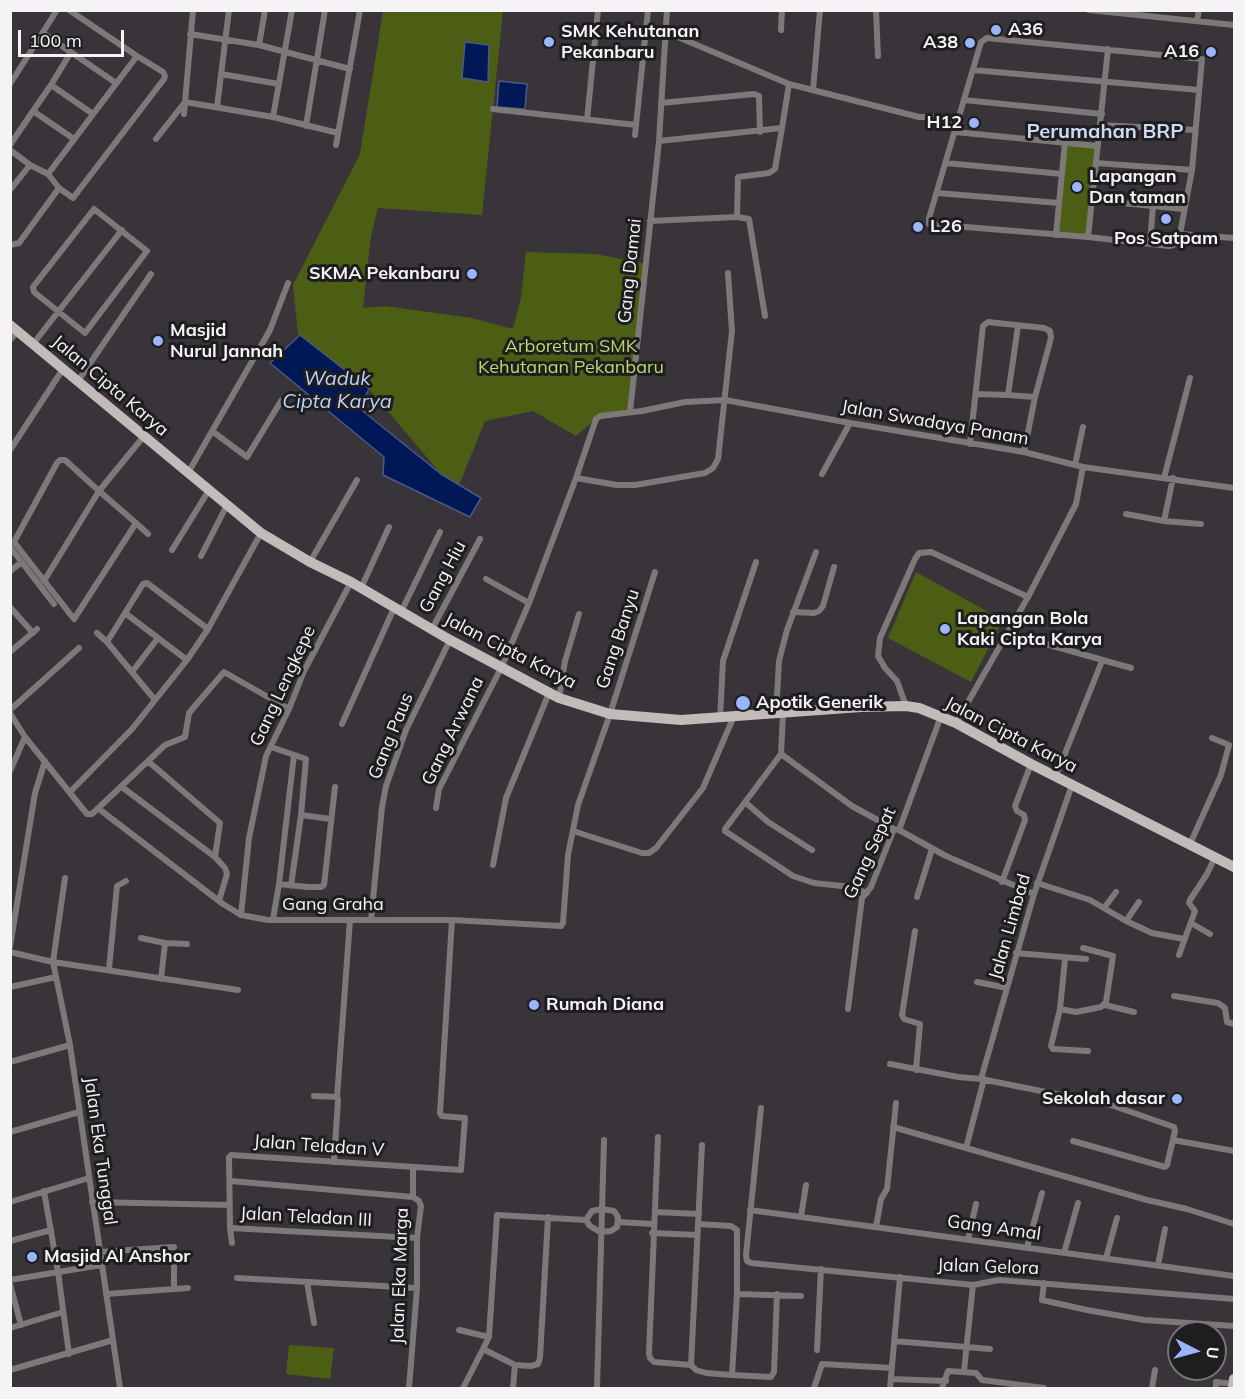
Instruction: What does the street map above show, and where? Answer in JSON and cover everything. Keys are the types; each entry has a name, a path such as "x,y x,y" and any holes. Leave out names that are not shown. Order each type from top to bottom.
{"main road":[{"name":"Jalan Cipta Karya","path":"14,328 261,533 554,696 610,714 681,720 906,706 941,715 1031,764 1234,867"},
{"path":"1234,1379 1234,1387"}],"street":[{"path":"10,84 57,10"},
{"path":"10,150 30,165 48,174 59,188 73,198 164,80 163,72 69,10"},
{"path":"184,114 193,10"},
{"path":"217,107 229,10"},
{"path":"260,45 265,10"},
{"path":"273,117 292,10"},
{"path":"306,126 325,10"},
{"path":"336,145 360,10"},
{"path":"587,120 598,10"},
{"path":"635,135 648,10"},
{"name":"Gang Damai","path":"630,412 659,141 668,10"},
{"path":"781,30 782,10"},
{"path":"813,90 820,10"},
{"path":"876,10 878,56"},
{"path":"1089,10 1234,25"},
{"path":"1156,18 1158,10"},
{"path":"1197,21 1199,10"},
{"path":"666,32 789,84 919,117 938,117 958,122"},
{"path":"43,33 116,83"},
{"path":"190,33 260,45 350,69"},
{"path":"987,38 1108,49 1202,58 1192,171 1176,244 1169,246 929,224 981,42 987,38"},
{"path":"1088,237 1108,49"},
{"path":"10,146 71,52"},
{"path":"48,174 137,56"},
{"path":"973,70 1198,90"},
{"path":"221,74 279,84"},
{"path":"737,217 738,177 769,173 775,169 789,84"},
{"path":"51,85 93,114"},
{"path":"661,103 754,94 759,96 760,132"},
{"path":"964,100 1102,114"},
{"path":"185,102 273,117 338,134"},
{"path":"156,139 185,102"},
{"path":"493,109 636,125"},
{"path":"33,111 74,139"},
{"path":"1100,125 1195,130"},
{"path":"659,141 782,128"},
{"path":"955,132 1098,146"},
{"path":"1056,235 1065,142"},
{"path":"946,163 1062,174"},
{"path":"1096,163 1192,171"},
{"path":"10,190 30,165"},
{"path":"10,245 19,243 59,188"},
{"path":"938,193 1059,203"},
{"path":"1092,200 1183,208"},
{"path":"1150,244 1153,205"},
{"path":"96,209 147,251 87,331 82,332 59,310 34,292 33,287 92,211 96,209"},
{"path":"650,221 737,217 749,219 765,316"},
{"path":"33,344 122,230"},
{"path":"1180,234 1234,238"},
{"path":"576,478 616,485 635,484 705,473 713,468 718,459 732,332 728,273"},
{"path":"78,381 151,274"},
{"path":"188,473 270,330 288,283"},
{"path":"970,444 982,326 988,322 1044,328 1050,331 1051,338 1035,397 1024,452"},
{"path":"1008,395 1018,326"},
{"path":"10,340 14,328"},
{"path":"10,450 63,369"},
{"path":"1164,478 1190,378"},
{"path":"976,394 1035,397"},
{"name":"Jalan Swadaya Panam","path":"630,412 685,402 726,400 1024,452 1075,465 1234,488"},
{"path":"212,431 248,457 281,401"},
{"path":"501,668 576,478 596,419 600,416 630,412"},
{"path":"822,474 850,423"},
{"path":"1075,465 1083,427"},
{"path":"44,581 99,491 144,436"},
{"path":"136,523 76,618 71,617 14,542 60,460 65,460 99,491 136,523 148,534"},
{"path":"957,723 1028,597 1076,504 1083,466"},
{"path":"1164,521 1173,478"},
{"path":"310,562 357,480"},
{"path":"172,550 208,490"},
{"path":"201,556 227,505"},
{"path":"1126,514 1164,521 1201,524"},
{"name":"Gang Lengkepe","path":"241,915 249,838 266,756 289,709 304,671 388,527"},
{"path":"342,723 397,610 440,532"},
{"path":"79,648 10,711 25,737 70,792 132,729 187,660 208,629 261,533"},
{"name":"Gang Hiu","path":"432,629 480,539"},
{"path":"10,547 54,604"},
{"path":"816,552 779,661 781,754 725,831 793,876 814,883 851,887 867,892"},
{"path":"906,706 897,681 878,656 880,638 915,559 920,553 931,552 1028,597"},
{"path":"10,571 22,562"},
{"path":"720,718 723,661 756,562"},
{"path":"794,612 819,611 823,606 834,567"},
{"name":"Gang Banyu","path":"573,831 578,805 610,714 655,572"},
{"path":"486,579 528,603"},
{"path":"107,642 143,584 147,583 208,629"},
{"path":"10,607 35,631 10,652"},
{"path":"125,613 187,660"},
{"path":"493,866 506,798 554,696 579,614"},
{"path":"97,633 155,700"},
{"path":"1008,633 1131,668"},
{"path":"132,672 158,638"},
{"name":"Gang Paus","path":"371,920 386,786 406,730 450,640"},
{"path":"1056,776 1102,661"},
{"name":"Gang Arwana","path":"436,808 439,789 501,668"},
{"path":"99,809 165,745 185,737 189,713 224,672 228,672 289,709"},
{"name":"Gang Sepat","path":"848,1009 862,898 871,887 897,830 941,715"},
{"path":"573,831 642,853 649,853 656,848 703,788 734,716"},
{"path":"10,771 25,737"},
{"path":"1190,844 1221,775 1229,745 1212,738"},
{"path":"271,747 306,759 291,886"},
{"path":"781,754 852,806 932,849 1002,882 1034,894"},
{"path":"273,919 294,755"},
{"path":"10,947 35,793 45,761"},
{"path":"149,762 220,823 215,857"},
{"path":"1002,882 1025,820 1024,815 1017,811 1015,806 1031,764"},
{"name":"Jalan Limbad","path":"966,1148 1016,953 1037,883 1072,785"},
{"path":"122,787 215,857 225,868 226,874 219,901"},
{"path":"279,884 321,887 324,885 335,787"},
{"name":"Gang Graha","path":"70,792 87,814 92,814 99,809 231,910 241,915 273,919 452,920 561,926 568,855 573,831"},
{"path":"746,802 768,822 812,849"},
{"path":"300,815 331,819"},
{"path":"917,897 932,849"},
{"path":"1179,955 1195,908 1190,900 1215,857"},
{"path":"53,962 65,878"},
{"path":"110,969 117,886 126,881"},
{"path":"1037,883 1090,900 1152,933 1184,939"},
{"path":"1104,908 1116,892"},
{"path":"1126,921 1139,902"},
{"path":"334,1162 350,920"},
{"name":"Jalan Teladan V","path":"232,1243 229,1157 231,1155 461,1170 465,1118 442,1116 441,1113 452,920"},
{"path":"1191,923 1210,934"},
{"path":"915,932 902,1015 904,1019 920,1024 916,1070"},
{"path":"141,938 165,943 187,944"},
{"path":"161,979 165,943"},
{"path":"1083,948 1113,956 1104,1005"},
{"path":"10,952 53,962 238,990"},
{"path":"1016,953 1086,959"},
{"path":"1065,959 1060,1009 1051,1048 1088,1051"},
{"name":"Jalan Eka Tunggal","path":"53,962 70,1045 118,1388"},
{"path":"10,987 56,976"},
{"path":"977,982 1007,988"},
{"path":"1174,996 1218,1003 1225,1008 1227,1022 1234,1024"},
{"path":"1060,1009 1076,1012 1104,1005 1134,1012"},
{"path":"10,1062 70,1045"},
{"path":"890,1064 982,1079 1111,1105 1174,1127 1173,1140 1165,1167 1073,1141"},
{"path":"315,1096 337,1097"},
{"path":"876,1227 881,1199 887,1189 896,1102"},
{"path":"750,1210 761,1108"},
{"path":"10,1132 79,1112"},
{"path":"893,1127 1234,1224"},
{"path":"658,1137 652,1233 650,1358 654,1362 691,1365 696,1370 706,1373 771,1377 774,1372 777,1294"},
{"path":"597,1389 604,1140"},
{"path":"1173,1140 1234,1151"},
{"path":"691,1365 702,1145"},
{"name":"Jalan Eka Marga","path":"409,1389 417,1288 417,1238 421,1206 419,1201 413,1197 413,1167"},
{"path":"10,1202 88,1178"},
{"path":"231,1181 413,1197"},
{"path":"801,1217 806,1185"},
{"path":"44,1191 69,1354"},
{"path":"1028,1248 1042,1193"},
{"path":"92,1202 230,1205"},
{"path":"1064,1252 1078,1203"},
{"path":"968,1239 976,1204"},
{"path":"463,1389 489,1337 497,1215 585,1220 600,1232 611,1231 617,1227 618,1217 614,1211 602,1209 592,1211 585,1220"},
{"name":"Gang Amal","path":"750,1210 1234,1276"},
{"name":"Jalan Gelora","path":"750,1210 746,1255 747,1261 751,1263 973,1285 999,1280 1234,1299"},
{"path":"655,1212 699,1214"},
{"path":"483,1349 515,1365 538,1364 549,1217"},
{"path":"1106,1258 1117,1218"},
{"path":"618,1222 653,1224"},
{"path":"698,1224 731,1226 737,1230 737,1294 732,1375"},
{"name":"Jalan Teladan III","path":"230,1228 417,1238"},
{"path":"1158,1265 1165,1229"},
{"path":"10,1241 51,1230"},
{"path":"652,1233 697,1235"},
{"path":"100,1252 174,1247"},
{"path":"174,1263 174,1289"},
{"path":"21,1325 10,1282 101,1265"},
{"path":"817,1350 821,1269"},
{"path":"890,1389 900,1277"},
{"path":"237,1278 417,1288"},
{"path":"307,1282 314,1323"},
{"path":"1044,1283 1042,1300 1144,1320 1234,1326"},
{"path":"964,1371 973,1285"},
{"path":"106,1294 188,1288"},
{"path":"737,1294 801,1296"},
{"path":"10,1328 63,1312"},
{"path":"459,1330 489,1337"},
{"path":"10,1370 113,1340"},
{"path":"894,1341 990,1349"},
{"path":"814,1388 822,1364 892,1368"},
{"path":"513,1389 515,1365"},
{"path":"1152,1389 1155,1370"},
{"path":"942,1389 948,1371 964,1371 978,1373 982,1380 1044,1389"},
{"path":"891,1379 946,1381"},
{"path":"1216,1389 1216,1382 1234,1387"}],"green space":[{"name":"Arboretum SMK Kehutanan Pekanbaru","path":"383,11 503,11 482,215 378,208 371,236 363,308 385,306 472,318 513,329 521,297 526,252 596,254 646,264 630,412 596,419 576,436 533,411 485,421 459,485 441,474 369,389 298,334 293,285 360,154"},
{"name":"Lapangan Dan taman","path":"1065,142 1098,146 1088,237 1056,235"},
{"name":"Lapangan Bola Kaki Cipta Karya","path":"916,572 1003,620 971,682 888,638"},
{"path":"289,1345 334,1348 330,1379 286,1374"}],"water":[{"path":"465,42 489,45 488,82 462,78"},
{"path":"499,81 527,84 525,109 497,107"},
{"name":"Waduk Cipta Karya","path":"300,335 369,389 359,408 441,474 481,498 470,517 383,475 384,457 270,363"}],"place":[{"name":"A36","path":"996,30"},
{"name":"SMK Kehutanan Pekanbaru","path":"549,42"},
{"name":"A38","path":"970,43"},
{"name":"A16","path":"1211,52"},
{"name":"H12","path":"974,123"},
{"name":"Lapangan Dan taman","path":"1077,187"},
{"name":"Pos Satpam","path":"1166,219"},
{"name":"L26","path":"918,227"},
{"name":"SKMA Pekanbaru","path":"472,274"},
{"name":"Masjid Nurul Jannah","path":"158,341"},
{"name":"Lapangan Bola Kaki Cipta Karya","path":"945,629"},
{"name":"Apotik Generik","path":"743,703"},
{"name":"Rumah Diana","path":"534,1005"},
{"name":"Sekolah dasar","path":"1177,1099"},
{"name":"Masjid Al Anshor","path":"32,1257"}],"district":[{"name":"Perumahan BRP","path":"1105,132"}]}
